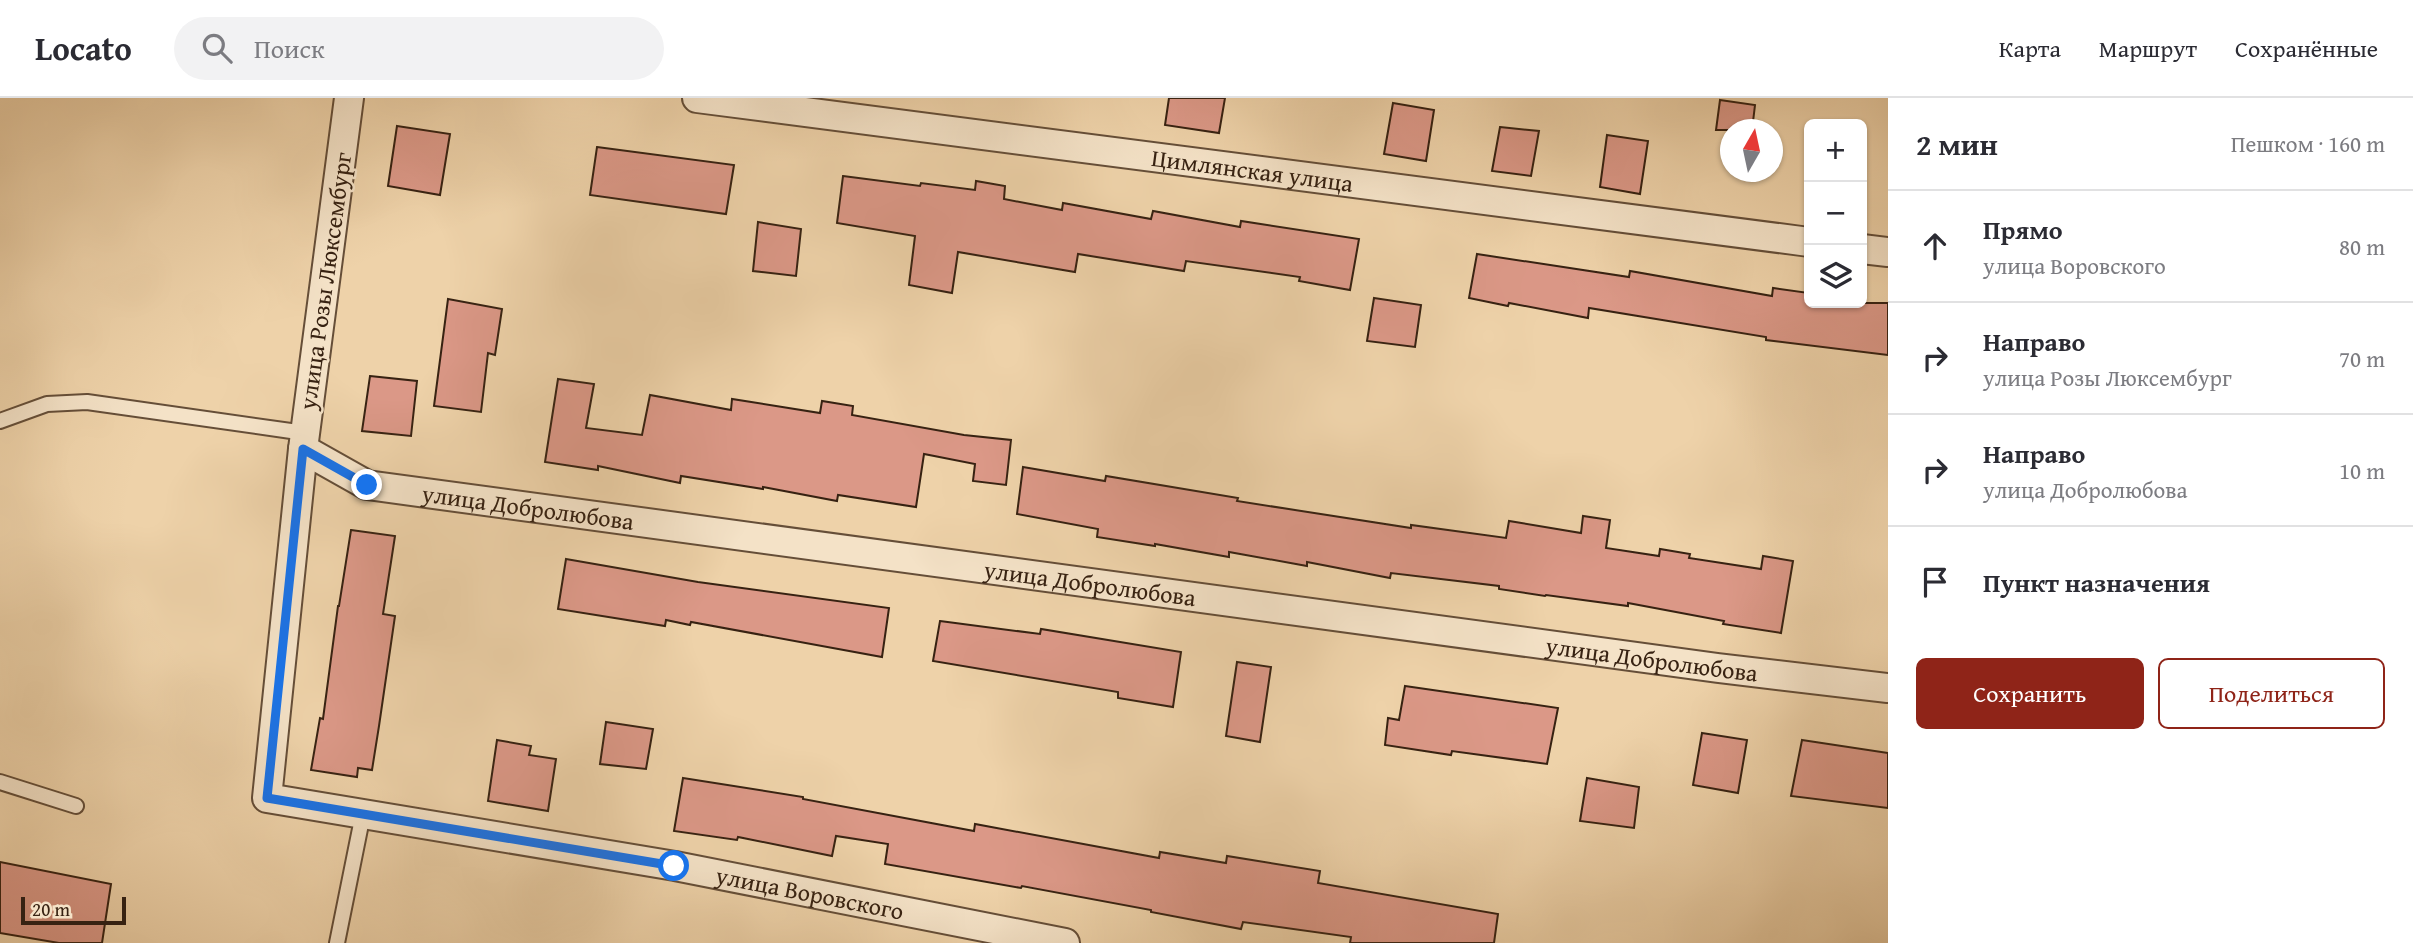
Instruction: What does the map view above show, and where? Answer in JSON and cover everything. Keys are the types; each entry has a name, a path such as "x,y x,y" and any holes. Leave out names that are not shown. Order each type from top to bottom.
{"street":[{"name":"улица Розы Люксембург","path":"267,798 304,441 349,98"},
{"name":"Цимлянская улица","path":"697,98 1804,241"},
{"path":"1867,250 1888,252"},
{"name":"улица Добролюбова","path":"304,441 367,485 1691,665 1888,688"},
{"name":"улица Воровского","path":"267,798 674,866 1065,943"}],"lane":[{"path":"0,421 47,404 87,402 304,441"},
{"path":"0,782 76,806"},
{"path":"337,943 363,814"}],"building":[{"path":"1169,98 1225,98 1219,133 1165,125"},
{"path":"1720,100 1755,105 1753,119 1720,119 1720,130 1716,130"},
{"path":"1393,103 1434,110 1426,161 1384,154"},
{"path":"397,126 450,134 440,195 388,186"},
{"path":"1500,127 1539,131 1531,176 1492,171"},
{"path":"1607,135 1648,141 1640,194 1600,187"},
{"path":"597,147 734,165 726,214 590,195"},
{"path":"843,176 975,190 976,181 1005,186 1004,199 1062,210 1063,203 1151,219 1153,211 1240,227 1241,221 1359,239 1350,290 1299,281 1300,277 1186,261 1184,271 1078,254 1075,272 958,252 952,293 909,285 915,236 837,223"},
{"path":"758,222 801,229 796,276 753,271"},
{"path":"1477,254 1629,277 1630,271 1772,296 1773,288 1804,292 1804,308 1867,308 1867,303 1888,303 1888,355 1766,340 1766,337 1589,308 1588,318 1469,298"},
{"path":"1374,298 1421,305 1415,347 1367,341"},
{"path":"448,299 502,309 495,355 488,353 481,412 434,406"},
{"path":"370,376 417,381 411,436 362,431"},
{"path":"558,379 594,384 586,428 642,435 650,395 731,410 732,399 820,413 822,401 853,406 852,415 964,435 1011,440 1006,485 973,481 975,464 924,454 916,507 838,495 837,501 763,487 681,476 680,483 598,466 598,470 545,462"},
{"path":"1023,467 1105,481 1106,476 1238,498 1237,501 1411,528 1411,525 1506,538 1509,521 1581,533 1583,516 1610,520 1606,548 1659,556 1660,549 1690,554 1689,558 1761,569 1763,556 1793,561 1781,633 1723,624 1724,621 1628,603 1628,606 1545,596 1499,589 1499,586 1391,573 1390,578 1307,562 1307,566 1229,552 1229,557 1097,537 1098,529 1017,514"},
{"path":"351,530 395,536 383,614 395,616 379,726 372,770 358,768 357,777 311,770 320,718 323,719"},
{"path":"566,559 698,582 889,608 882,657 691,622 690,625 666,620 665,626 558,609"},
{"path":"940,621 1040,634 1041,629 1181,652 1173,707 1118,698 1118,692 933,661"},
{"path":"1237,662 1271,667 1260,742 1226,736"},
{"path":"1405,686 1558,708 1547,764 1452,751 1451,755 1385,745 1388,718 1399,720"},
{"path":"606,722 653,729 646,769 600,764"},
{"path":"1702,733 1747,740 1738,793 1693,785"},
{"path":"497,740 531,746 529,755 556,759 548,811 488,801"},
{"path":"1802,740 1888,753 1888,808 1791,796"},
{"path":"683,778 803,797 974,831 975,824 1159,858 1160,852 1226,863 1227,856 1320,871 1318,883 1498,914 1494,943 1350,943 1351,937 1243,922 1241,929 1022,886 1021,888 885,864 888,844 836,836 832,856 738,837 737,840 674,831"},
{"path":"1587,778 1639,787 1634,828 1580,821"},
{"path":"0,862 111,884 102,943 59,943 0,933"}],"route":[{"path":"367,485 303,449 267,798 674,866"}]}
